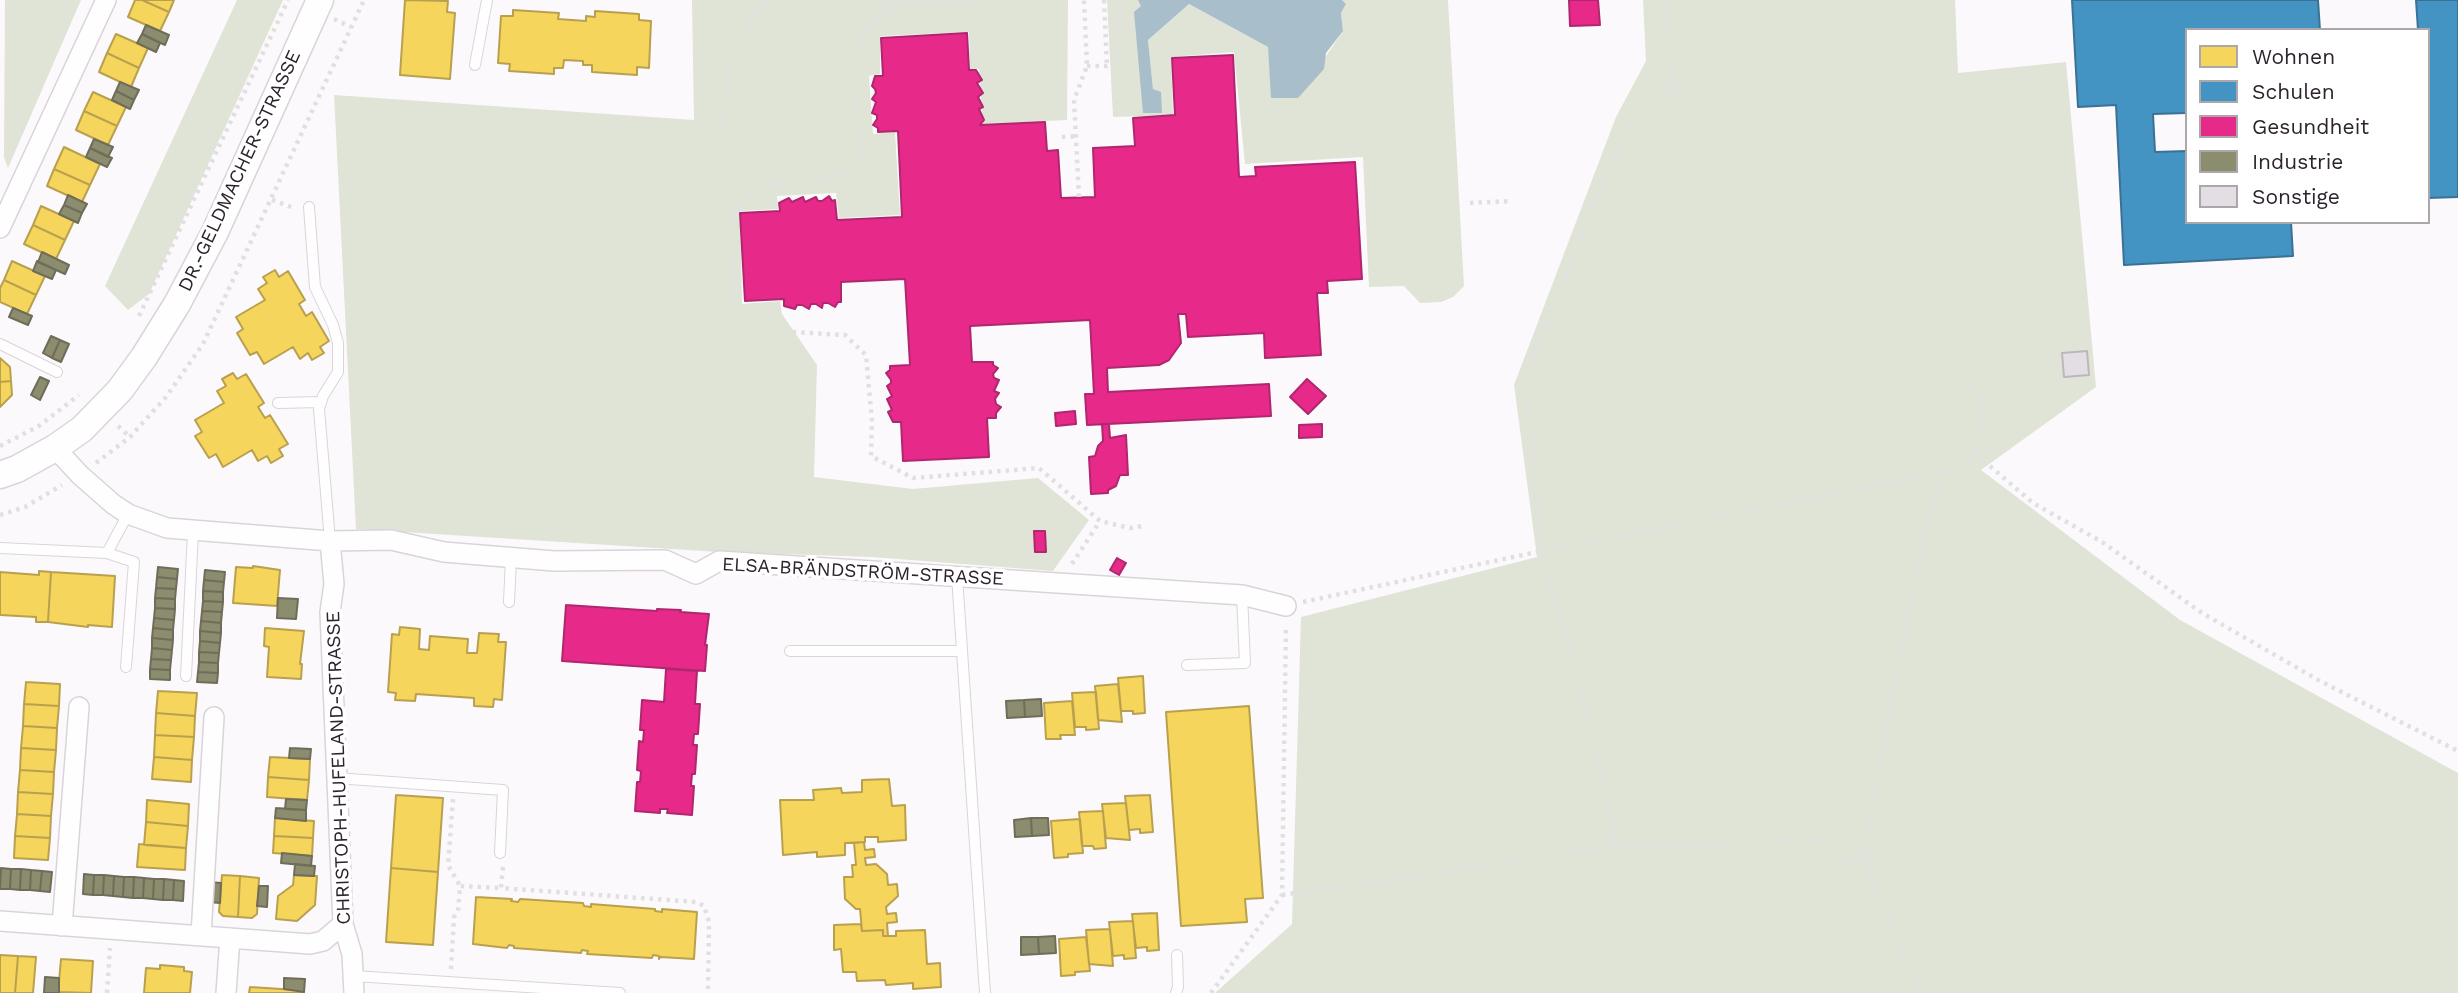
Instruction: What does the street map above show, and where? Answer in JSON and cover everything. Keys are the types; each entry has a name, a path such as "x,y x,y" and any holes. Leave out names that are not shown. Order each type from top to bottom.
{"street":[{"path":"2,213 106,0"},
{"name":"DR.-GELDMACHER-STRASSE","path":"0,475 18,469 82,429 120,390 177,304 215,232 320,0"},
{"name":"ELSA-BRÄNDSTRÖM-STRASSE","path":"55,448 80,475 128,514 167,528 193,532 330,541 391,540 444,552 554,561 665,560 696,574 719,561 1242,595 1286,606"},
{"name":"CHRISTOPH-HUFELAND-STRASSE","path":"330,541 334,584 330,612 343,924 352,954 354,984"},
{"path":"61,926 79,707"},
{"path":"201,936 214,717"},
{"path":"0,921 310,944 323,941 343,924"},
{"path":"226,993 230,938"}],"lane":[{"path":"475,65 487,0"},
{"path":"309,207 315,287 333,325 338,343 339,361 335,380 320,402 330,541"},
{"path":"0,344 57,372"},
{"path":"278,403 320,402"},
{"path":"107,553 128,514"},
{"path":"186,676 193,532"},
{"path":"0,548 107,553 134,562 126,667"},
{"path":"509,603 511,558"},
{"path":"957,576 985,993"},
{"path":"1187,665 1245,663 1242,595"},
{"path":"790,652 962,651"},
{"path":"337,778 503,790 500,853"},
{"path":"1176,993 1177,955"},
{"path":"354,984 451,981 620,993"}],"path":[{"path":"133,328 288,0"},
{"path":"0,515 24,507 80,475 130,437 166,397 203,344 363,0"},
{"path":"767,0 731,48 724,124 780,183"},
{"path":"880,0 890,4 994,0"},
{"path":"1079,197 1074,100 1087,66 1084,0"},
{"path":"1104,0 1107,66"},
{"path":"1087,66 1107,66 1116,62 1119,0"},
{"path":"1668,0 1671,83 1679,95 1775,181 1877,291 1938,346 1982,397 1977,455"},
{"path":"890,4 861,36 854,81 862,139 857,164 826,181 761,185 744,197 729,224 737,311 760,330 845,335 866,355 872,421 871,456 913,478 1038,468 1100,521 1130,528 1143,526"},
{"path":"1615,847 1600,759 1541,551 1532,429 1524,384 1543,328 1627,129 1658,90 1671,83"},
{"path":"1062,136 1076,136"},
{"path":"272,200 295,208 309,207"},
{"path":"1470,203 1512,201"},
{"path":"0,446 39,426 82,392"},
{"path":"1211,993 1282,895 1286,606 1541,551 1940,473 1977,455"},
{"path":"1977,455 2033,503 2102,542 2202,613 2320,681 2458,751"},
{"path":"1919,993 1864,857 1894,688 1940,473"},
{"path":"1060,583 1100,521"},
{"path":"451,981 454,917 458,911 460,886 448,865 454,786"},
{"path":"1282,895 1615,847 1824,839 1849,863 1864,857"},
{"path":"500,853 503,860 501,888"},
{"path":"460,886 698,901 704,906 709,922 708,993"},
{"path":"107,993 112,929"}],"shaded area":[{"path":"5,0 81,0 8,168 4,157"},
{"path":"237,0 283,0 149,294 128,310 105,286"},
{"path":"692,0 1068,0 1067,120 983,124 979,69 970,69 969,32 880,36 880,74 869,76 873,134 895,132 900,215 839,218 836,193 777,196 778,209 740,211 742,304 780,301 782,314 817,365 814,477 913,489 1038,478 1089,520 1053,571 872,557 719,552 356,529 334,95 694,120"},
{"path":"1107,0 1138,0 1141,3 1143,113 1162,112 1153,89 1148,40 1189,4 1268,47 1272,98 1298,97 1343,31 1341,13 1346,4 1342,0 1448,0 1464,286 1453,297 1441,302 1420,303 1404,286 1369,287 1363,157 1245,164 1234,52 1171,57 1173,115 1113,117"},
{"path":"1643,0 1955,0 1958,73 2066,62 2096,387 1981,470 2180,620 2458,773 2458,993 1215,993 1292,924 1301,617 1537,557 1514,385 1616,117 1646,61"}],"water":[{"path":"1138,0 1342,0 1346,4 1341,13 1343,31 1326,53 1324,69 1298,98 1271,98 1268,47 1189,4 1148,40 1153,89 1161,92 1162,113 1143,113 1134,12 1141,6"}],"building: Wohnen":[{"path":"135,0 142,0 169,12 160,31 128,17"},
{"path":"142,0 174,0 169,12"},
{"path":"405,0 448,1 447,12 455,13 450,79 400,75"},
{"path":"513,10 559,13 558,19 586,21 586,16 595,17 595,11 639,14 639,20 651,21 649,68 637,67 637,75 592,72 592,65 583,65 583,61 564,60 563,68 554,68 554,74 509,71 510,64 498,63 501,16 513,16"},
{"path":"116,34 148,48 139,68 107,53"},
{"path":"107,53 139,68 131,87 99,72"},
{"path":"93,92 126,107 117,126 84,111"},
{"path":"84,111 117,126 108,145 76,130"},
{"path":"64,147 100,164 90,185 54,169"},
{"path":"54,169 90,185 82,202 47,186"},
{"path":"41,206 74,221 65,240 33,225"},
{"path":"33,225 65,240 56,259 24,244"},
{"path":"12,261 45,276 36,295 4,280"},
{"path":"275,270 279,277 288,271 305,300 299,304 306,316 312,312 329,341 320,347 324,353 312,360 308,353 300,359 293,347 264,364 257,352 250,355 237,333 243,329 236,317 265,300 258,289 267,283 263,277"},
{"path":"4,280 36,295 27,314 0,302 0,288"},
{"path":"0,358 10,367 11,381 0,382"},
{"path":"233,373 237,379 246,374 264,403 258,407 265,418 270,415 288,444 279,449 283,456 271,463 267,456 258,461 252,450 223,467 216,454 209,458 195,436 202,432 195,420 224,403 217,391 226,386 222,379"},
{"path":"11,381 12,395 0,407 0,382"},
{"path":"253,566 280,570 277,606 233,603 236,567"},
{"path":"39,571 51,572 48,622 36,622 36,617 0,615 0,572 39,575"},
{"path":"51,572 115,576 112,627 48,622"},
{"path":"400,627 420,629 419,649 429,650 430,636 468,639 467,653 477,653 479,633 499,634 498,642 506,642 502,700 494,699 493,707 474,706 474,698 416,694 415,701 395,700 396,693 388,692 392,634 399,635"},
{"path":"265,628 304,631 301,679 267,677 269,647 264,646"},
{"path":"1143,676 1145,713 1121,711 1118,678"},
{"path":"26,682 60,684 59,706 24,704"},
{"path":"1118,684 1122,722 1098,720 1095,686"},
{"path":"158,691 197,693 195,716 156,713"},
{"path":"1096,692 1099,729 1075,727 1072,693"},
{"path":"1072,701 1075,735 1046,739 1044,703"},
{"path":"24,704 59,706 57,728 23,726"},
{"path":"1249,706 1263,898 1245,899 1247,922 1181,926 1166,712"},
{"path":"156,713 195,716 194,737 155,735"},
{"path":"23,726 57,728 56,750 21,748"},
{"path":"155,735 194,737 192,760 154,757"},
{"path":"21,748 56,750 54,772 20,770"},
{"path":"154,757 192,760 191,782 152,779"},
{"path":"270,757 310,759 309,780 268,777"},
{"path":"20,770 54,772 53,794 18,792"},
{"path":"268,777 309,780 307,800 267,797"},
{"path":"889,779 892,806 905,805 906,840 878,842 878,837 865,837 865,842 845,843 845,855 817,857 817,852 783,855 780,800 814,800 813,790 841,788 842,793 862,792 862,780"},
{"path":"18,792 53,794 51,816 17,814"},
{"path":"396,795 443,798 438,872 391,868"},
{"path":"1150,795 1153,832 1129,830 1125,796"},
{"path":"147,800 189,804 188,826 146,822"},
{"path":"1126,803 1130,840 1106,838 1102,804"},
{"path":"1103,811 1106,848 1082,846 1079,812"},
{"path":"17,814 51,816 50,838 15,836"},
{"path":"275,818 314,821 313,838 274,836"},
{"path":"1080,819 1083,853 1054,858 1051,821"},
{"path":"146,822 188,826 186,848 144,845"},
{"path":"15,836 50,838 48,860 14,858"},
{"path":"274,836 313,838 312,856 273,853"},
{"path":"864,842 865,850 874,849 875,857 865,858 866,865 876,864 887,874 888,885 897,884 898,896 886,907 887,914 896,913 897,922 887,923 888,936 883,936 883,930 862,931 860,909 856,909 845,899 844,877 853,877 852,865 856,865 854,843"},
{"path":"139,844 186,848 185,870 137,867"},
{"path":"391,868 438,872 433,945 386,942"},
{"path":"222,875 240,876 238,917 223,916 219,912"},
{"path":"294,875 317,876 315,905 297,921 276,919 278,896 293,885"},
{"path":"240,876 259,878 257,914 252,918 238,917"},
{"path":"476,897 512,899 511,901 518,902 520,899 583,903 584,906 591,907 591,904 655,909 662,912 662,909 697,912 694,959 659,959 659,956 653,955 652,958 587,954 588,951 582,950 581,953 473,944"},
{"path":"1157,913 1159,950 1136,948 1132,914"},
{"path":"1133,921 1136,958 1113,956 1109,922"},
{"path":"861,924 862,931 883,930 883,936 896,936 896,931 925,930 927,964 940,963 941,987 913,989 913,983 886,985 885,980 857,981 856,972 843,972 841,949 834,950 834,925"},
{"path":"1110,929 1113,966 1089,964 1086,930"},
{"path":"1086,937 1090,971 1061,976 1059,939"},
{"path":"0,955 18,956 15,993 0,993"},
{"path":"18,956 36,957 33,993 15,993"},
{"path":"61,959 93,961 91,993 58,992"},
{"path":"160,965 184,967 184,971 192,972 190,993 144,993 146,968 160,969"},
{"path":"250,987 297,990 304,993 249,993"}],"building: Schulen":[{"path":"2072,0 2318,0 2320,28 2185,28 2185,113 2153,114 2155,152 2185,151 2185,224 2291,224 2293,256 2124,265 2116,105 2078,107"},
{"path":"2416,0 2458,0 2458,197 2430,198 2430,28 2418,28"}],"building: Gesundheit":[{"path":"1569,0 1598,0 1600,25 1570,26"},
{"path":"967,33 969,70 976,70 982,80 977,83 983,93 978,97 983,107 979,109 984,120 980,125 1045,122 1047,151 1058,150 1061,198 1095,197 1093,148 1135,146 1133,118 1175,115 1172,58 1233,55 1239,177 1256,176 1255,167 1355,162 1362,279 1327,281 1328,293 1317,293 1321,355 1265,358 1264,333 1188,337 1186,314 1178,314 1181,343 1169,360 1159,365 1107,368 1108,392 1269,384 1271,416 1087,425 1085,394 1094,394 1090,320 970,326 972,362 993,362 998,368 993,374 994,378 999,380 994,391 999,393 995,399 996,404 1001,407 996,418 987,418 989,457 903,461 901,422 893,422 888,412 892,410 887,399 892,396 887,386 891,380 886,373 890,366 910,365 905,279 841,282 841,302 835,307 823,303 822,308 811,304 809,309 797,305 795,309 784,306 784,299 745,301 740,213 780,211 779,203 789,198 792,202 803,197 805,202 816,197 818,201 822,201 829,196 832,201 835,200 837,220 902,217 898,131 878,132 878,128 873,125 877,115 872,113 876,102 872,99 876,93 872,86 875,76 883,76 881,38"},
{"path":"1307,379 1326,396 1308,414 1290,397"},
{"path":"1075,411 1076,424 1056,426 1055,413"},
{"path":"1102,424 1109,424 1110,438 1126,435 1128,475 1120,475 1116,486 1108,490 1108,493 1091,494 1089,457 1095,456 1103,441"},
{"path":"1322,424 1322,437 1299,438 1299,425"},
{"path":"1034,531 1045,531 1046,552 1035,552"},
{"path":"1117,558 1126,563 1119,575 1110,570"},
{"path":"566,605 681,610 680,612 709,614 705,671 562,661"},
{"path":"666,669 697,671 695,704 700,704 698,734 694,734 693,745 697,745 695,774 692,774 691,786 694,786 692,815 667,813 668,809 660,809 660,813 635,811 637,782 640,782 641,771 637,770 639,741 643,742 644,730 640,730 642,700 664,702"}],"building: Industrie":[{"path":"146,25 169,35 165,45 142,34"},
{"path":"142,34 160,43 156,52 137,43"},
{"path":"120,82 139,90 134,100 116,91"},
{"path":"116,91 134,100 130,109 112,100"},
{"path":"94,139 113,147 108,157 90,148"},
{"path":"90,148 112,158 107,167 86,157"},
{"path":"68,195 87,204 82,213 64,205"},
{"path":"64,205 82,213 78,223 59,214"},
{"path":"42,252 69,265 65,274 38,262"},
{"path":"37,261 56,270 52,279 33,271"},
{"path":"13,308 32,316 28,325 9,317"},
{"path":"51,336 60,340 52,358 43,353"},
{"path":"60,340 69,344 61,362 52,358"},
{"path":"40,377 49,381 40,400 31,395"},
{"path":"158,567 178,569 177,579 157,577"},
{"path":"205,570 225,572 224,582 204,580"},
{"path":"157,577 177,579 176,589 156,588"},
{"path":"204,580 224,582 223,592 203,591"},
{"path":"156,588 176,589 175,599 155,598"},
{"path":"203,591 223,592 223,602 203,601"},
{"path":"155,598 175,599 175,609 155,608"},
{"path":"278,598 298,599 296,619 277,618"},
{"path":"203,601 223,602 222,612 202,611"},
{"path":"155,608 175,609 174,620 154,618"},
{"path":"202,611 222,612 221,623 201,621"},
{"path":"154,618 174,620 173,630 153,628"},
{"path":"201,621 221,623 221,633 200,631"},
{"path":"153,628 173,630 173,640 152,638"},
{"path":"200,631 221,633 220,643 200,641"},
{"path":"152,638 173,640 172,650 152,648"},
{"path":"200,641 220,643 219,653 199,652"},
{"path":"152,648 172,650 171,660 151,659"},
{"path":"199,652 219,653 218,663 199,662"},
{"path":"151,659 171,660 170,670 150,669"},
{"path":"199,662 218,663 218,673 198,672"},
{"path":"150,669 170,670 170,680 150,679"},
{"path":"198,672 218,673 217,683 197,682"},
{"path":"1041,699 1042,716 1025,717 1024,700"},
{"path":"1024,700 1025,717 1007,718 1006,701"},
{"path":"290,748 311,749 310,759 289,758"},
{"path":"286,799 307,800 306,810 285,809"},
{"path":"276,808 306,810 306,821 275,818"},
{"path":"1031,818 1048,818 1049,835 1032,836"},
{"path":"1031,818 1032,836 1015,837 1014,820"},
{"path":"282,853 312,856 311,866 281,863"},
{"path":"295,864 315,866 314,876 294,875"},
{"path":"1,868 11,869 10,889 0,889"},
{"path":"11,869 21,869 20,890 10,889"},
{"path":"21,869 31,870 30,890 20,890"},
{"path":"31,870 42,871 40,891 30,890"},
{"path":"42,871 52,872 50,892 40,891"},
{"path":"84,874 94,875 93,895 83,894"},
{"path":"94,875 104,875 103,895 93,895"},
{"path":"104,875 114,876 113,896 103,895"},
{"path":"114,876 124,877 123,897 113,896"},
{"path":"124,877 134,877 133,898 123,897"},
{"path":"134,877 144,878 143,898 133,898"},
{"path":"144,878 154,879 153,899 143,898"},
{"path":"154,879 164,879 163,900 153,899"},
{"path":"164,879 174,880 173,900 163,900"},
{"path":"174,880 184,881 183,901 173,900"},
{"path":"210,882 221,883 220,903 209,902"},
{"path":"259,886 268,886 267,907 257,906"},
{"path":"1055,936 1056,953 1039,954 1038,937"},
{"path":"1021,937 1038,937 1039,954 1021,955"},
{"path":"45,977 59,978 59,993 44,993"},
{"path":"284,978 305,979 304,992 284,989"}],"building: Sonstige":[{"path":"2087,351 2089,375 2064,377 2062,353"}]}
